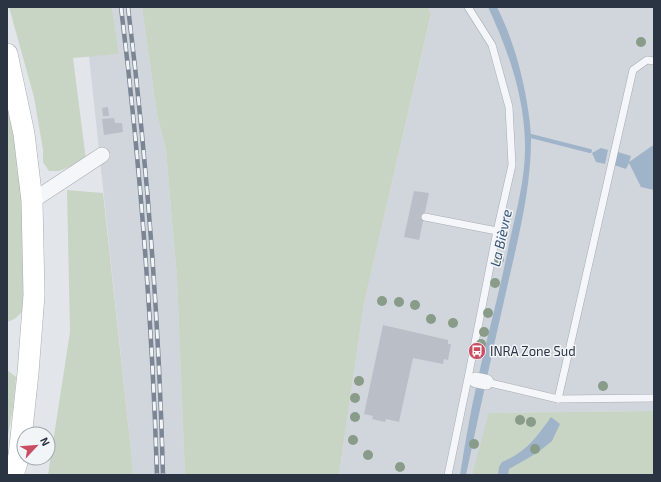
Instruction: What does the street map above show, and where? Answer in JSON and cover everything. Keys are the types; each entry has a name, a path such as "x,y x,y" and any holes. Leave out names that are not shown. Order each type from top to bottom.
{"main road":[{"path":"7,54 24,134 32,201 34,296 20,448 13,475"}],"street":[{"path":"32,201 102,155"}],"lane":[{"path":"448,475 477,380 496,231 512,165 509,107 492,45 468,7"},
{"path":"558,399 632,70 647,60 654,61"},
{"path":"425,217 496,231"},
{"path":"477,380 558,399 654,398"}],"shaded area":[{"path":"112,7 142,7 157,114 166,150 177,278 185,475 133,475 89,56 119,54"},
{"path":"428,7 654,7 654,411 490,413 472,475 339,475 364,303 431,15"}],"green space":[{"path":"9,7 112,7 119,54 73,58 86,160 59,171 49,171 43,162 43,150 34,97"},
{"path":"142,7 428,7 431,14 364,303 339,475 185,475 177,278 166,150 157,114"},
{"path":"7,87 20,158 27,304 19,315 7,322"},
{"path":"67,190 103,193 133,475 48,475 49,466 56,466 56,426 70,332"},
{"path":"7,370 16,377 13,408 7,440"},
{"path":"654,411 654,475 472,475 489,413"}],"water":[{"path":"488,7 497,7 518,60 529,116 531,137 529,178 519,236 466,475 460,475 474,394 502,279 520,194 525,156 522,108 514,73"},
{"path":"654,146 654,190 641,187 629,163 626,169 614,165 618,152 631,156 629,162"},
{"path":"601,148 608,150 605,164 596,162 592,153"},
{"path":"551,417 560,424 552,441 537,453 509,469 508,475 498,475 499,467 502,462 518,454 530,444"}],"building":[{"path":"108,107 109,116 103,116 102,108"},
{"path":"114,118 115,123 122,123 123,132 104,135 102,119"},
{"path":"414,191 429,193 419,240 404,237"},
{"path":"383,325 448,340 448,344 451,344 448,360 444,359 443,364 413,358 399,422 386,419 385,422 372,419 373,416 364,414"}],"waterway":[{"path":"527,135 590,151"}],"railway":[{"path":"121,7 134,124 144,241 152,358 157,475"},
{"path":"128,7 141,124 151,241 159,358 163,475"}],"place":[{"name":"INRA Zone Sud","path":"477,351"}],"water label":[{"name":"La Bièvre","path":"501,238"}]}
